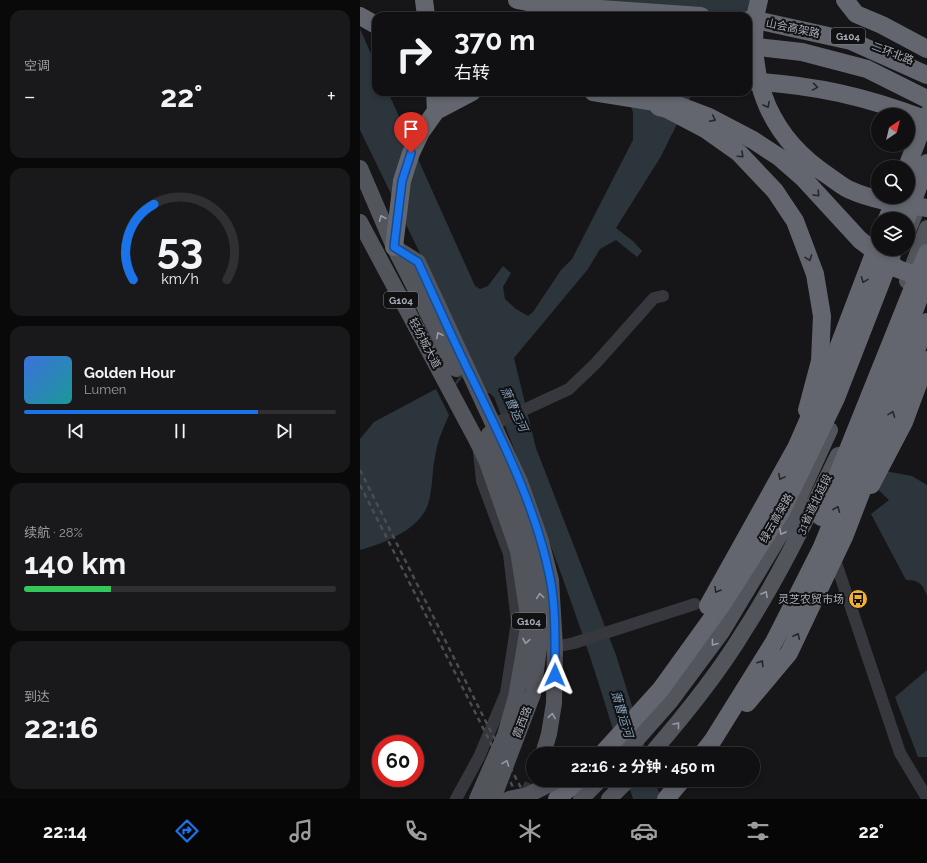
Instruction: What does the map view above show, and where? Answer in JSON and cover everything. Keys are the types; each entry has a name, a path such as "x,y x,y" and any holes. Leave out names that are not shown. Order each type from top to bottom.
{"highway":[{"path":"424,0 426,12"},
{"path":"517,0 651,12"},
{"path":"759,0 753,37 755,66 763,97 790,145 819,170 850,190 889,203 927,208"},
{"path":"845,0 856,14 882,25 927,49"},
{"path":"540,3 656,12"},
{"name":"二环北路","path":"753,20 846,36 927,66"},
{"name":"山会高架路","path":"753,20 851,41 927,75"},
{"name":"G104","path":"752,46 802,52 867,69 927,99"},
{"path":"752,81 787,83 833,90 892,106 927,120"},
{"path":"394,247 402,181 411,153 433,114 435,96"},
{"path":"433,114 465,96"},
{"path":"612,96 667,109 705,129 739,153 775,191 795,221 815,274 822,316 820,362 796,448"},
{"path":"618,96 680,106 709,117 753,140 779,157 803,178 860,240 898,269 927,278 866,439 822,547 774,642 708,747"},
{"path":"910,160 927,115"},
{"path":"909,212 927,163"},
{"path":"821,517 927,252"},
{"path":"661,689 796,448 827,378 873,256"},
{"name":"绿云高架路","path":"608,747 661,689 723,603 781,512 836,398 891,256"},
{"path":"844,537 927,322"},
{"path":"709,747 789,653 844,537 904,422 927,360"},
{"path":"557,799 570,787"},
{"path":"665,799 675,787"}],"main road":[{"path":"360,168 394,247 418,262 455,371 474,409 491,431 530,507 541,541 550,580 555,646 554,703 549,734 545,747"},
{"path":"915,213 927,183"},
{"name":"轻纺城大道","path":"360,222 455,371 474,409"},
{"name":"31省道北延段","path":"657,747 680,721 744,632 800,532 852,427 927,228"},
{"path":"630,747 670,702 722,632 772,551 788,522 835,420 898,256"},
{"name":"霞西路","path":"477,799 505,735 516,697 529,622 518,551 487,462 491,431"},
{"name":"霞西路","path":"491,431 533,546 543,618 533,694 492,799"},
{"path":"604,747 664,683 728,601 772,551"},
{"path":"471,799 488,772"},
{"path":"509,799 528,795 544,787"},
{"path":"581,799 593,787"},
{"path":"609,799 621,787"},
{"path":"614,799 623,787"}],"street":[{"path":"456,799 479,758 506,694 517,622 509,554 482,481 491,431 532,406 569,388 596,363 654,298 663,296"},
{"path":"821,517 900,753 927,798"},
{"path":"555,646 574,643 695,604"}],"water":[{"path":"543,0 757,0 746,12 554,12"},
{"name":"萧曹运河","path":"360,29 372,56 372,96 390,96 475,286 480,289 488,286 503,266 511,273 503,287 505,299 516,309 528,316 533,312 561,270 572,259 633,140 633,112 627,96 691,96 660,158 616,228 634,242 642,251 637,257 616,240 600,249 588,269 514,358 536,448 616,655 645,747 618,747 577,619 545,529 494,397 489,393 485,393 468,352 360,130"},
{"path":"436,389 449,415 437,447 429,501 425,511 411,527 391,539 360,550 360,439 374,422"},
{"path":"874,469 912,476 927,485 927,596 924,588 920,584 914,581 906,580 871,514 889,500 868,480"},
{"path":"927,670 927,757 918,757 895,697"},
{"path":"629,787 657,787 661,799 633,799"}],"waterway":[{"path":"453,387 464,373"}],"tunnel":[{"path":"526,799 531,787"}],"railway":[{"path":"360,470 487,724 527,799"},
{"path":"360,485 519,799"}],"place":[{"name":"灵芝农贸市场","path":"858,599"}],"route":[{"path":"411,153 402,181 394,247 418,262 494,424 530,507 541,541 550,580 555,646 555,675"}]}
